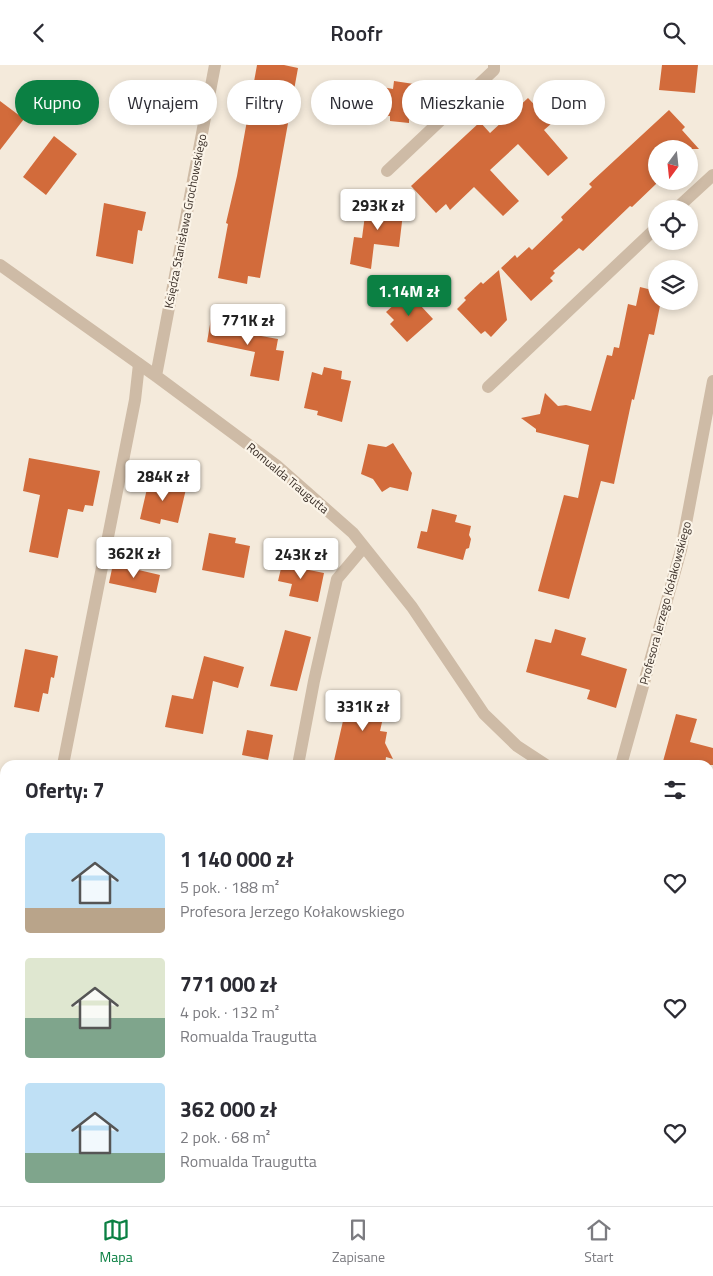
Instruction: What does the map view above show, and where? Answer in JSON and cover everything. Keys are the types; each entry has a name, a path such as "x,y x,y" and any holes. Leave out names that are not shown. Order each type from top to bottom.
{"street":[{"name":"Księdza Stanisława Grochowskiego","path":"156,376 215,65"},
{"path":"387,171 494,70 494,65"},
{"path":"686,200 713,175"},
{"path":"488,387 648,236"},
{"name":"Romualda Traugutta","path":"0,265 156,376 276,465 353,533 412,607 484,714 517,746 538,760"},
{"path":"64,760 135,400 139,364"},
{"name":"Profesora Jerzego Kołakowskiego","path":"623,760 681,550 713,381"},
{"path":"299,760 314,681 337,579 364,547"}],"building":[{"path":"257,65 284,65 298,68 296,80 254,80"},
{"path":"662,65 698,65 695,93 659,90"},
{"path":"394,81 402,82 402,122 392,121"},
{"path":"528,98 533,103 533,125 550,125 544,130 568,158 548,176 518,144 490,170 519,201 503,216 474,187 450,210 446,204 436,213 411,186 477,125 483,125 490,133 499,125 523,125 523,103"},
{"path":"0,101 15,112 15,125 19,125 0,150"},
{"path":"669,110 685,127 682,130 691,140 648,140 648,190 650,190 632,207 630,206 583,251 579,248 553,271 555,273 550,278 553,281 531,301 501,268 515,255 517,258 529,247 532,250 563,220 561,217 592,187 589,184"},
{"path":"246,125 288,125 260,278 248,276 247,284 218,278 228,224 226,223"},
{"path":"54,136 77,154 46,195 23,177"},
{"path":"367,200 404,205 399,247 374,244 371,269 350,264 354,237 362,238"},
{"path":"104,203 146,212 142,231 138,230 133,264 96,256"},
{"path":"499,270 507,320 491,337 485,331 481,334 457,309 466,300 464,298 481,282 483,284"},
{"path":"640,287 648,289 648,310 659,310 654,335 649,334 634,400 632,399 614,484 601,481 569,599 538,591 564,495 578,498 589,445 536,432 536,429 521,418 540,414 545,393 558,406 566,405 591,411 607,355 612,356 614,347 619,348 628,304 636,306"},
{"path":"408,292 433,319 407,342 390,324 394,320 386,312"},
{"path":"212,313 240,319 238,332 278,339 276,350 284,351 279,381 250,376 255,352 207,342"},
{"path":"324,367 342,371 341,379 351,381 342,422 317,415 318,411 304,408 312,372 322,375"},
{"path":"393,443 412,473 408,491 390,487 382,492 373,479 361,474 368,444 386,447"},
{"path":"29,458 100,471 93,506 85,505 83,512 68,509 58,558 29,552 40,495 23,491"},
{"path":"152,477 172,481 171,485 186,489 178,523 161,519 160,524 140,519 149,480"},
{"path":"432,509 457,515 455,522 471,526 469,548 466,549 463,560 417,548 421,531 427,532"},
{"path":"209,533 236,538 235,543 250,546 244,578 202,570"},
{"path":"284,556 300,561 299,568 324,573 318,602 289,596 292,584 278,581"},
{"path":"113,564 160,575 156,593 109,583"},
{"path":"555,629 586,638 581,655 627,669 616,708 587,699 590,690 526,672 535,639 551,643"},
{"path":"285,630 311,637 297,691 270,686"},
{"path":"25,649 58,656 54,678 51,677 48,694 43,693 39,712 14,707"},
{"path":"204,656 244,667 238,688 213,681 203,734 165,727 172,695 193,699"},
{"path":"350,690 367,694 368,690 385,694 382,705 385,709 380,731 387,732 385,743 393,759 386,757 386,760 334,760"},
{"path":"676,714 697,719 690,742 713,748 713,760 663,760"},
{"path":"247,730 273,735 268,760 242,755"}]}
